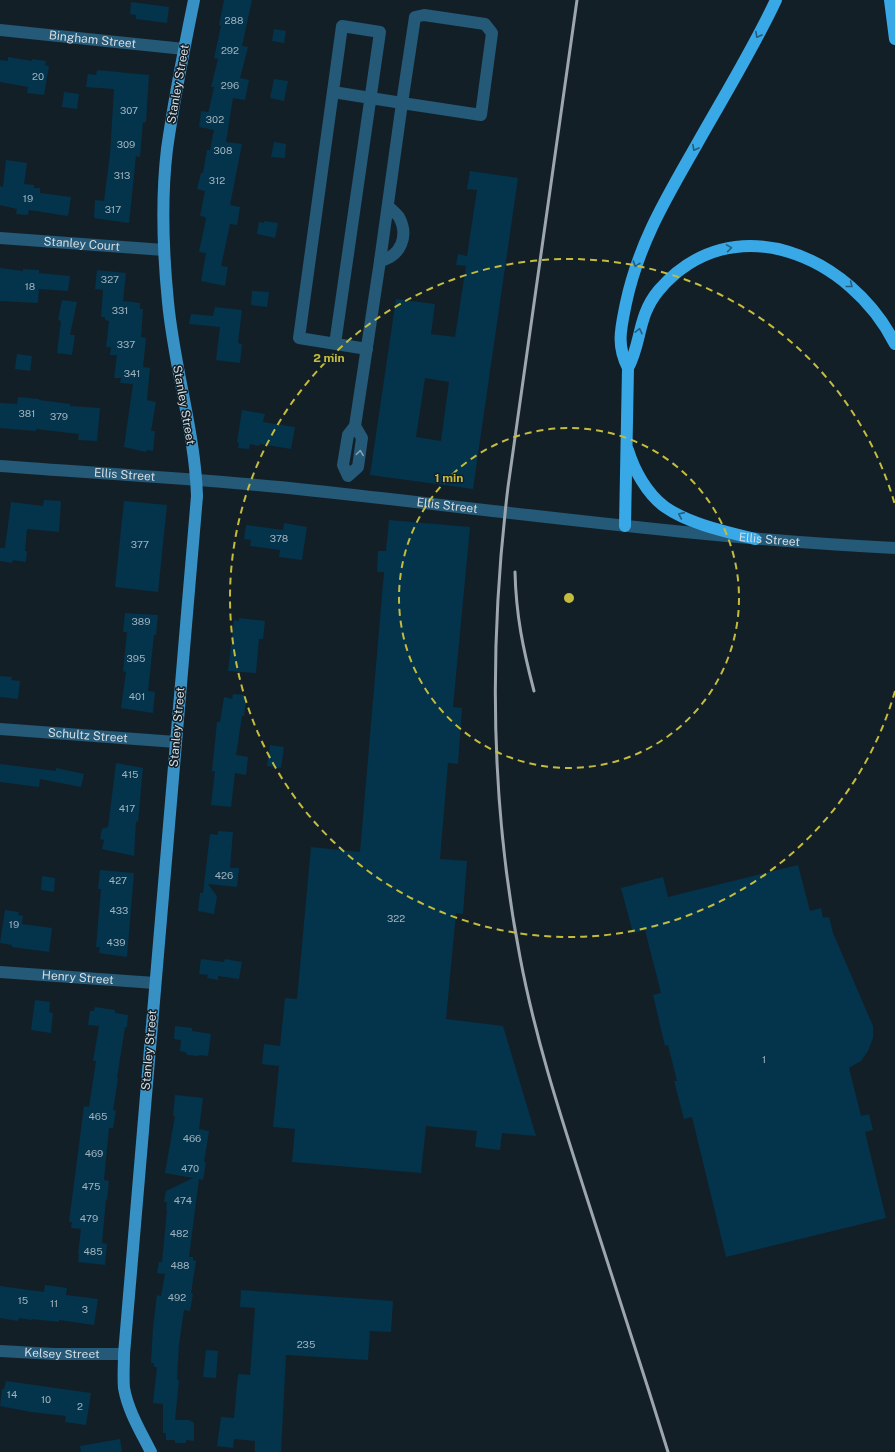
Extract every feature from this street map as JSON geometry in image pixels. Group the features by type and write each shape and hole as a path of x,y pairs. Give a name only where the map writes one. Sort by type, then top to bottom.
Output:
{"highway":[{"path":"628,368 621,352 621,334 630,286 643,245 661,209 776,0"},
{"path":"890,0 895,39"},
{"path":"625,526 628,368 635,348 642,318 649,304 676,273 698,258 717,250 734,247 758,246 784,251 806,259 833,273 854,289 873,308 895,344"},
{"path":"626,443 630,457 641,479 655,498 665,506 677,514 755,539"}],"main road":[{"name":"Stanley Street","path":"151,1452 131,1412 126,1398 124,1354 196,522 197,480 170,324 164,250 164,196 167,150 194,0"}],"street":[{"path":"333,92 402,103 481,115 492,33 485,24 424,15 415,17 402,103 380,261 355,426 348,435 343,465 348,476 346,495"},
{"path":"335,344 380,32 342,26 299,338 335,344 367,349"},
{"name":"Bingham Street","path":"0,30 184,49"},
{"path":"380,261 388,259 398,251 403,238 401,223 398,216 388,206"},
{"name":"Stanley Court","path":"0,238 164,250"},
{"name":"Ellis Street","path":"0,466 279,487 530,516 755,539 895,548"},
{"name":"Schultz Street","path":"0,729 176,742"},
{"name":"Henry Street","path":"0,972 155,984"},
{"name":"Kelsey Street","path":"0,1351 54,1354 124,1354"}],"building":[{"path":"224,0 252,0 242,46 248,47 240,78 249,80 245,100 233,98 226,142 242,144 230,205 240,207 237,225 230,224 221,266 228,267 225,286 201,281 206,253 199,252 206,219 205,217 200,216 205,191 197,189 201,173 203,173 207,150 210,150 214,130 199,127 201,111 208,112 214,87 211,87 218,59 214,58 221,26 219,25"},
{"path":"131,2 169,7 167,23 136,19 136,15 130,14"},
{"path":"274,29 286,31 284,43 272,41"},
{"path":"8,57 32,61 32,59 46,61 45,65 49,66 44,95 27,93 28,87 0,82 0,60 8,61"},
{"path":"97,70 149,75 146,122 143,122 140,157 136,156 129,223 94,218 95,200 104,201 110,154 114,89 86,87 88,74 96,75"},
{"path":"274,79 288,81 284,101 270,98"},
{"path":"64,92 79,94 77,109 62,107"},
{"path":"274,142 286,144 285,158 271,157"},
{"path":"6,160 27,163 24,184 34,185 34,188 40,188 40,193 71,197 68,216 29,210 28,215 16,214 17,209 0,205 0,186 3,187"},
{"path":"470,171 518,178 473,489 370,475 396,299 435,304 431,334 455,337 466,266 456,265 458,254 467,256 477,190 467,189","holes":["425,378 449,382 441,441 416,437"]},
{"path":"264,221 278,223 275,238 257,234 259,222 264,223"},
{"path":"0,268 23,271 23,269 39,270 39,273 70,276 68,291 39,289 38,303 0,301"},
{"path":"97,270 126,273 123,301 140,303 140,309 143,309 141,337 146,338 143,367 150,368 147,400 156,402 151,431 155,431 153,451 147,450 146,452 124,447 133,384 120,383 121,378 114,378 117,355 110,355 111,347 106,347 109,321 105,320 105,317 101,317 103,290 95,289"},
{"path":"252,291 269,292 267,307 251,305"},
{"path":"62,300 77,302 70,335 75,335 72,355 57,353 61,321 58,320"},
{"path":"215,307 242,310 238,343 242,344 240,363 216,360 220,327 189,324 191,314 213,316"},
{"path":"17,354 32,356 30,371 15,369"},
{"path":"18,397 70,404 70,406 100,408 97,441 78,440 79,434 36,429 36,431 0,428 0,403 17,404"},
{"path":"242,410 265,414 263,422 295,427 291,449 260,444 259,446 250,444 249,449 238,448 239,443 237,442"},
{"path":"44,500 61,501 59,532 27,529 25,551 27,551 26,562 13,560 12,563 0,561 0,548 5,548 11,502 43,506"},
{"path":"124,501 167,505 158,592 115,587"},
{"path":"389,520 470,527 453,707 462,708 458,764 448,763 440,859 467,861 463,914 456,913 446,1019 503,1026 536,1136 502,1133 500,1150 475,1147 477,1131 426,1126 421,1173 292,1162 295,1129 273,1127 279,1066 262,1064 264,1044 280,1046 285,998 297,999 311,847 360,852 384,572 377,572 378,551 386,551"},
{"path":"284,523 307,527 302,560 279,557 280,550 250,546 251,540 244,539 246,525 283,530"},
{"path":"125,613 158,615 156,635 154,635 148,691 155,692 153,713 121,708 126,672 123,671 127,632 123,632"},
{"path":"239,618 265,621 263,639 259,639 256,673 228,671 234,620 239,621"},
{"path":"0,676 12,677 11,680 20,681 18,699 0,697"},
{"path":"233,694 245,695 244,700 246,701 244,716 242,716 236,755 248,757 246,775 235,773 231,807 211,805 215,771 212,771 217,722 220,722 224,697 232,699"},
{"path":"270,745 284,747 281,768 267,766"},
{"path":"116,763 143,768 138,822 136,821 134,856 102,849 104,840 100,839 102,829 108,827"},
{"path":"0,764 56,771 56,768 84,774 81,787 40,779 39,787 0,782"},
{"path":"218,831 233,832 230,868 239,868 237,887 208,884 217,896 214,914 198,911 200,893 203,893 210,834 218,835"},
{"path":"798,865 810,911 821,908 823,918 829,917 833,933 873,1026 873,1038 868,1051 861,1061 849,1068 861,1116 869,1114 873,1130 865,1132 886,1218 726,1257 692,1117 684,1119 674,1081 677,1081 668,1045 665,1046 653,995 661,993 645,930 633,933 621,888 663,877 668,897"},
{"path":"100,870 134,873 127,957 99,953 100,947 96,947 101,889 98,889"},
{"path":"42,876 55,878 54,892 41,890"},
{"path":"5,910 19,912 18,915 23,916 22,924 52,928 49,952 12,947 12,945 0,943"},
{"path":"201,959 224,962 225,959 242,962 239,979 218,976 218,980 207,978 208,975 199,974"},
{"path":"35,1000 50,1002 49,1012 53,1013 51,1033 31,1030"},
{"path":"95,1007 115,1010 115,1013 128,1015 113,1110 116,1111 113,1128 109,1128 104,1180 109,1181 102,1243 107,1244 105,1265 78,1262 81,1229 71,1228 72,1222 69,1222 84,1106 89,1107 96,1061 93,1061 99,1026 88,1025 90,1011 94,1011"},
{"path":"175,1026 192,1028 192,1031 211,1034 208,1056 187,1055 187,1053 180,1051 181,1040 174,1039"},
{"path":"175,1095 203,1098 199,1129 209,1131 203,1180 199,1179 189,1257 193,1257 193,1260 196,1261 191,1293 193,1294 190,1311 184,1310 179,1344 177,1380 179,1380 175,1420 189,1420 194,1423 194,1441 186,1440 186,1443 175,1443 175,1440 166,1440 166,1433 163,1433 163,1404 153,1403 157,1367 154,1367 154,1363 151,1363 157,1295 161,1296 165,1274 157,1273 159,1262 162,1262 167,1210 167,1202 164,1202 166,1191 193,1178 165,1173 175,1116 173,1116"},
{"path":"45,1285 67,1288 66,1295 98,1299 94,1325 59,1320 59,1322 19,1318 18,1321 0,1318 0,1286 44,1292"},
{"path":"241,1290 393,1301 391,1332 370,1331 368,1360 286,1355 281,1452 255,1452 255,1441 234,1439 233,1448 217,1446 221,1417 234,1418 238,1374 250,1375 255,1308 240,1307"},
{"path":"206,1350 218,1351 216,1378 203,1377"},
{"path":"6,1381 91,1393 86,1425 65,1422 66,1416 31,1412 0,1406 2,1389 4,1389"},
{"path":"120,1439 122,1452 81,1452 80,1446"}],"railway":[{"path":"577,0 508,487 502,546 496,664 498,782 510,899 520,957 533,1016 566,1134 668,1452"},
{"path":"515,572 521,632 534,691"}]}
